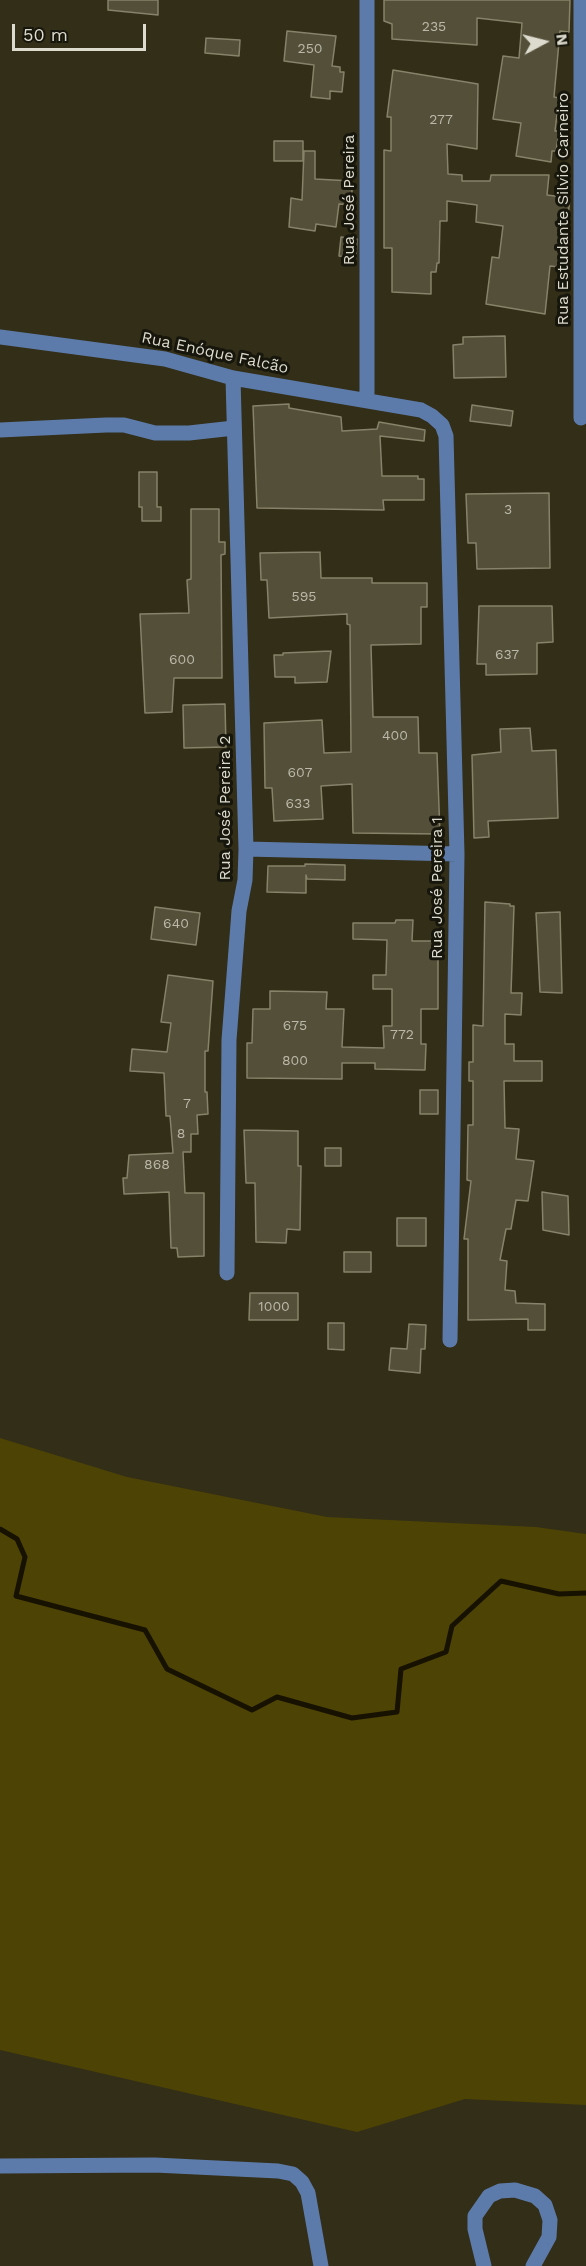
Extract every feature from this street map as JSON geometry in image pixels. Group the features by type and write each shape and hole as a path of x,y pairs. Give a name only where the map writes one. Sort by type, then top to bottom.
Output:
{"street":[{"name":"Rua José Pereira","path":"367,0 367,400"},
{"name":"Rua Estudante Silvio Carneiro","path":"580,0 581,417"},
{"name":"Rua Enóque Falcão","path":"0,337 165,359 233,378 421,410 442,425 446,436"},
{"name":"Rua José Pereira 2","path":"227,1273 229,1040 246,849 233,378"},
{"path":"0,430 124,425 155,433 178,433 234,428"},
{"name":"Rua José Pereira 1","path":"446,436 457,854 450,1340"},
{"path":"246,849 457,854"},
{"path":"0,2166 155,2165 278,2170 292,2174 302,2182 308,2193 321,2266"},
{"path":"484,2266 475,2229 475,2216 489,2196 500,2191 515,2190 535,2196 545,2205 550,2220 549,2238 533,2266"}],"shaded area":[{"path":"0,1438 127,1477 327,1517 536,1527 586,1534 586,2105 465,2099 357,2132 0,2050"}],"building":[{"path":"108,0 158,0 158,15 108,10"},
{"path":"384,0 570,0 569,32 560,31 554,97 559,98 555,131 559,131 556,151 552,151 551,162 516,156 521,123 493,119 503,56 519,58 522,23 477,18 477,45 392,39 392,24 384,21"},
{"path":"287,31 336,36 332,66 340,67 340,72 344,72 342,92 330,91 330,99 311,97 314,65 284,61"},
{"path":"206,38 240,40 239,56 205,53"},
{"path":"393,70 478,84 477,149 447,144 448,174 462,175 462,181 490,181 491,175 549,175 547,195 570,198 568,216 565,216 559,267 550,266 545,314 486,304 492,257 499,258 503,226 476,222 477,205 447,201 447,221 440,221 439,263 437,263 436,272 431,272 431,294 392,292 392,248 384,248 384,150 391,151 391,117 387,117"},
{"path":"274,141 303,141 303,161 274,161"},
{"path":"304,151 315,151 315,179 352,181 352,205 339,204 336,227 316,224 315,231 289,227 291,198 302,200"},
{"path":"341,237 357,239 356,258 339,256"},
{"path":"505,336 506,377 454,378 453,345 463,344 463,337"},
{"path":"289,404 289,408 341,417 342,431 377,429 379,422 425,430 424,441 380,436 382,476 418,476 418,479 424,479 424,500 383,500 384,510 257,508 253,406"},
{"path":"472,405 513,411 511,426 470,421"},
{"path":"139,472 157,472 157,507 161,507 161,521 142,521 142,507 139,507"},
{"path":"549,493 550,568 477,569 476,543 468,543 466,494"},
{"path":"191,509 219,509 219,542 225,542 225,554 221,555 222,678 174,678 172,712 145,713 140,614 189,613 187,580 191,579"},
{"path":"320,552 321,578 372,578 372,583 427,583 427,607 421,607 421,644 371,645 373,717 418,717 419,753 437,753 440,834 353,833 352,784 321,786 323,819 274,821 272,788 265,788 264,723 322,720 324,753 351,752 350,625 347,624 347,614 269,618 267,580 261,580 260,553"},
{"path":"479,606 552,606 553,642 537,643 537,674 486,675 486,664 477,664"},
{"path":"331,651 327,682 295,683 295,677 275,677 274,655"},
{"path":"225,704 226,747 184,748 183,705"},
{"path":"530,728 532,751 556,750 558,818 488,821 489,837 474,838 472,755 501,752 500,729"},
{"path":"305,864 345,865 345,880 307,879 306,875 306,893 267,892 268,866 305,866"},
{"path":"485,902 514,906 511,993 522,993 521,1015 505,1014 505,1044 514,1044 514,1061 542,1061 542,1081 504,1081 505,1128 519,1129 516,1159 534,1161 528,1201 516,1200 511,1229 506,1229 500,1260 507,1261 505,1290 515,1291 516,1303 545,1304 545,1330 528,1330 528,1319 468,1320 468,1239 464,1239 471,1181 467,1180 468,1125 473,1125 473,1081 469,1081 469,1062 473,1062 473,1025 483,1026"},
{"path":"155,907 200,913 196,945 151,939"},
{"path":"560,912 562,993 540,992 536,913"},
{"path":"396,920 413,920 412,941 438,941 438,1009 421,1009 421,1044 426,1044 425,1070 375,1069 375,1063 342,1063 342,1079 247,1078 247,1043 252,1043 253,1009 270,1009 270,991 327,992 326,1009 344,1009 342,1047 384,1048 383,1026 392,1026 392,989 373,989 373,975 386,975 387,940 353,939 353,923 395,923"},
{"path":"168,975 213,981 208,1051 205,1051 205,1092 207,1092 208,1114 197,1115 198,1134 191,1134 191,1152 183,1152 185,1193 204,1193 204,1256 178,1257 177,1248 171,1248 169,1192 124,1194 123,1178 127,1178 129,1155 173,1153 170,1116 166,1116 164,1073 130,1071 132,1049 167,1052 171,1023 161,1022"},
{"path":"420,1090 438,1090 438,1114 420,1114"},
{"path":"244,1130 298,1131 298,1166 301,1166 300,1230 287,1229 286,1243 256,1242 255,1183 246,1183"},
{"path":"325,1148 341,1148 341,1166 325,1166"},
{"path":"542,1192 568,1196 569,1235 543,1230"},
{"path":"397,1218 426,1218 426,1246 397,1246"},
{"path":"344,1252 371,1252 371,1272 344,1272"},
{"path":"250,1293 298,1293 298,1320 249,1320"},
{"path":"328,1323 344,1323 344,1350 328,1349"},
{"path":"409,1324 426,1325 425,1349 421,1349 420,1373 389,1370 391,1348 407,1349"}],"waterway":[{"path":"0,1529 17,1539 25,1557 16,1596 145,1630 167,1669 252,1710 277,1697 352,1718 397,1712 401,1669 446,1652 452,1626 501,1581 559,1594 586,1593"}]}
